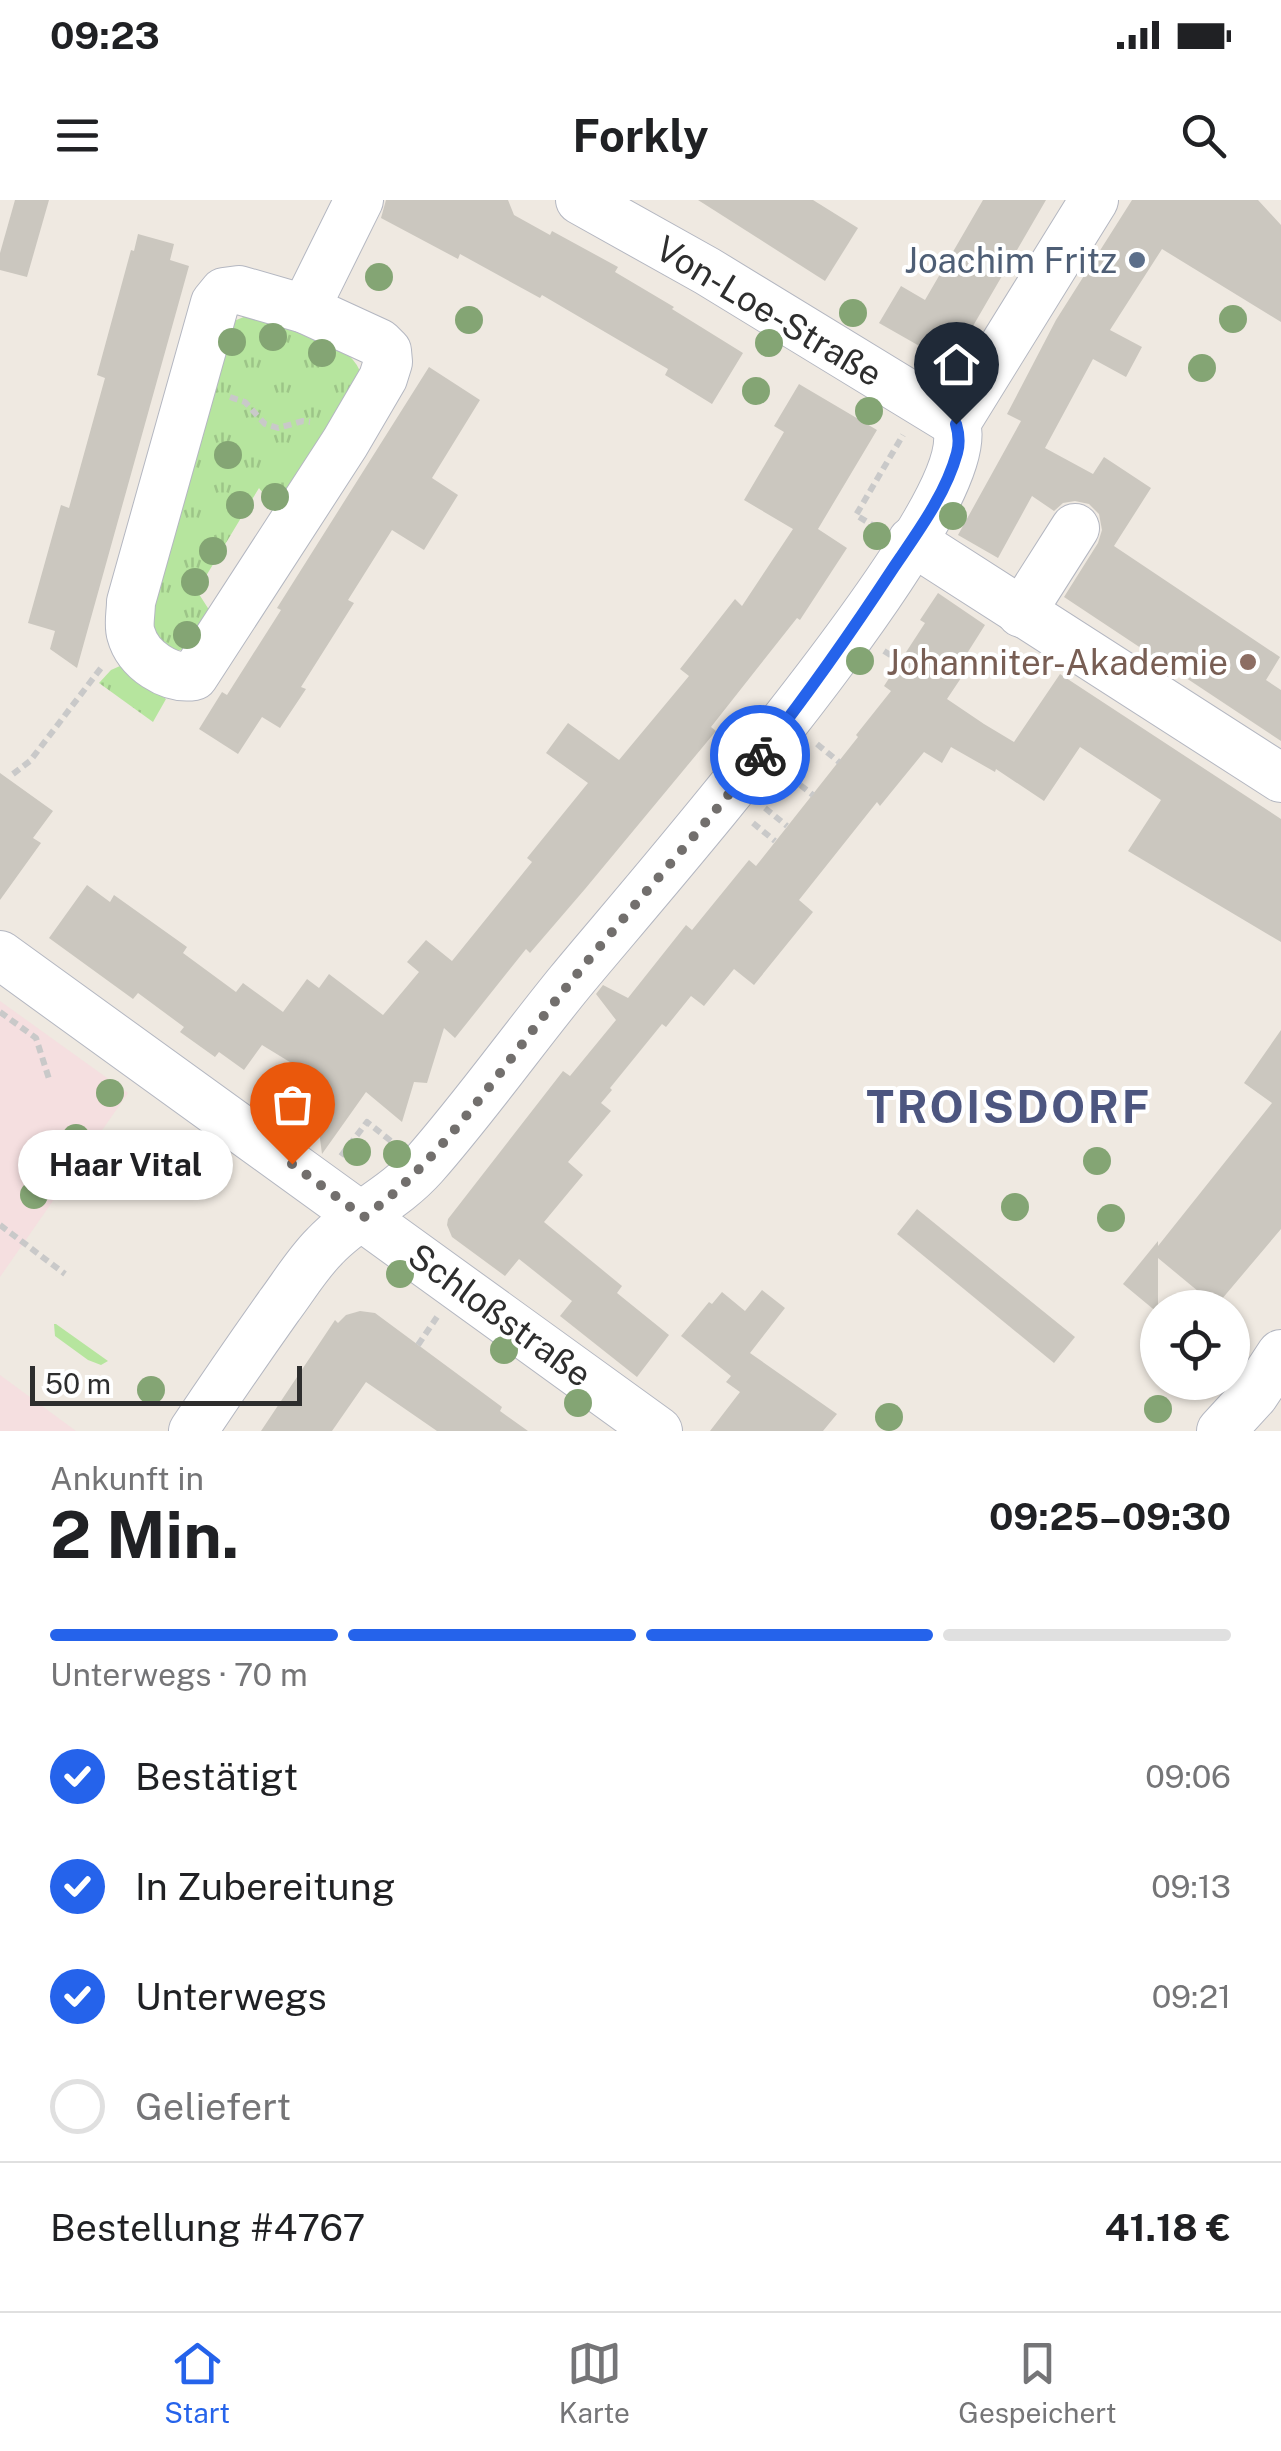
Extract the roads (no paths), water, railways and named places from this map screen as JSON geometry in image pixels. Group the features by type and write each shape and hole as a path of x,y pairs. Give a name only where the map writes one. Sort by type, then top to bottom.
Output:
{"street":[{"path":"306,309 358,200"},
{"name":"Von-Loe-Straße","path":"580,200 707,271 956,424"},
{"path":"193,1431 307,1267 343,1229 393,1196 423,1166 572,980 740,782 840,649 912,541 947,480 960,436 956,424 1094,200"},
{"path":"239,290 306,309 379,343 387,351 383,378 194,676 173,676 153,664 134,642 130,632 131,602 215,303 224,292 239,290"},
{"path":"1021,613 1076,528"},
{"path":"912,541 1263,768"},
{"name":"Schloßstraße","path":"0,955 658,1431"},
{"path":"1221,1431 1254,1394 1281,1354"}],"place":[{"name":"Joachim Fritz","path":"1137,260"},
{"name":"Johanniter-Akademie","path":"1248,662"},
{"name":"Haar Vital","path":"292,1164"}],"district":[{"name":"TROISDORF","path":"1009,1106"}]}
